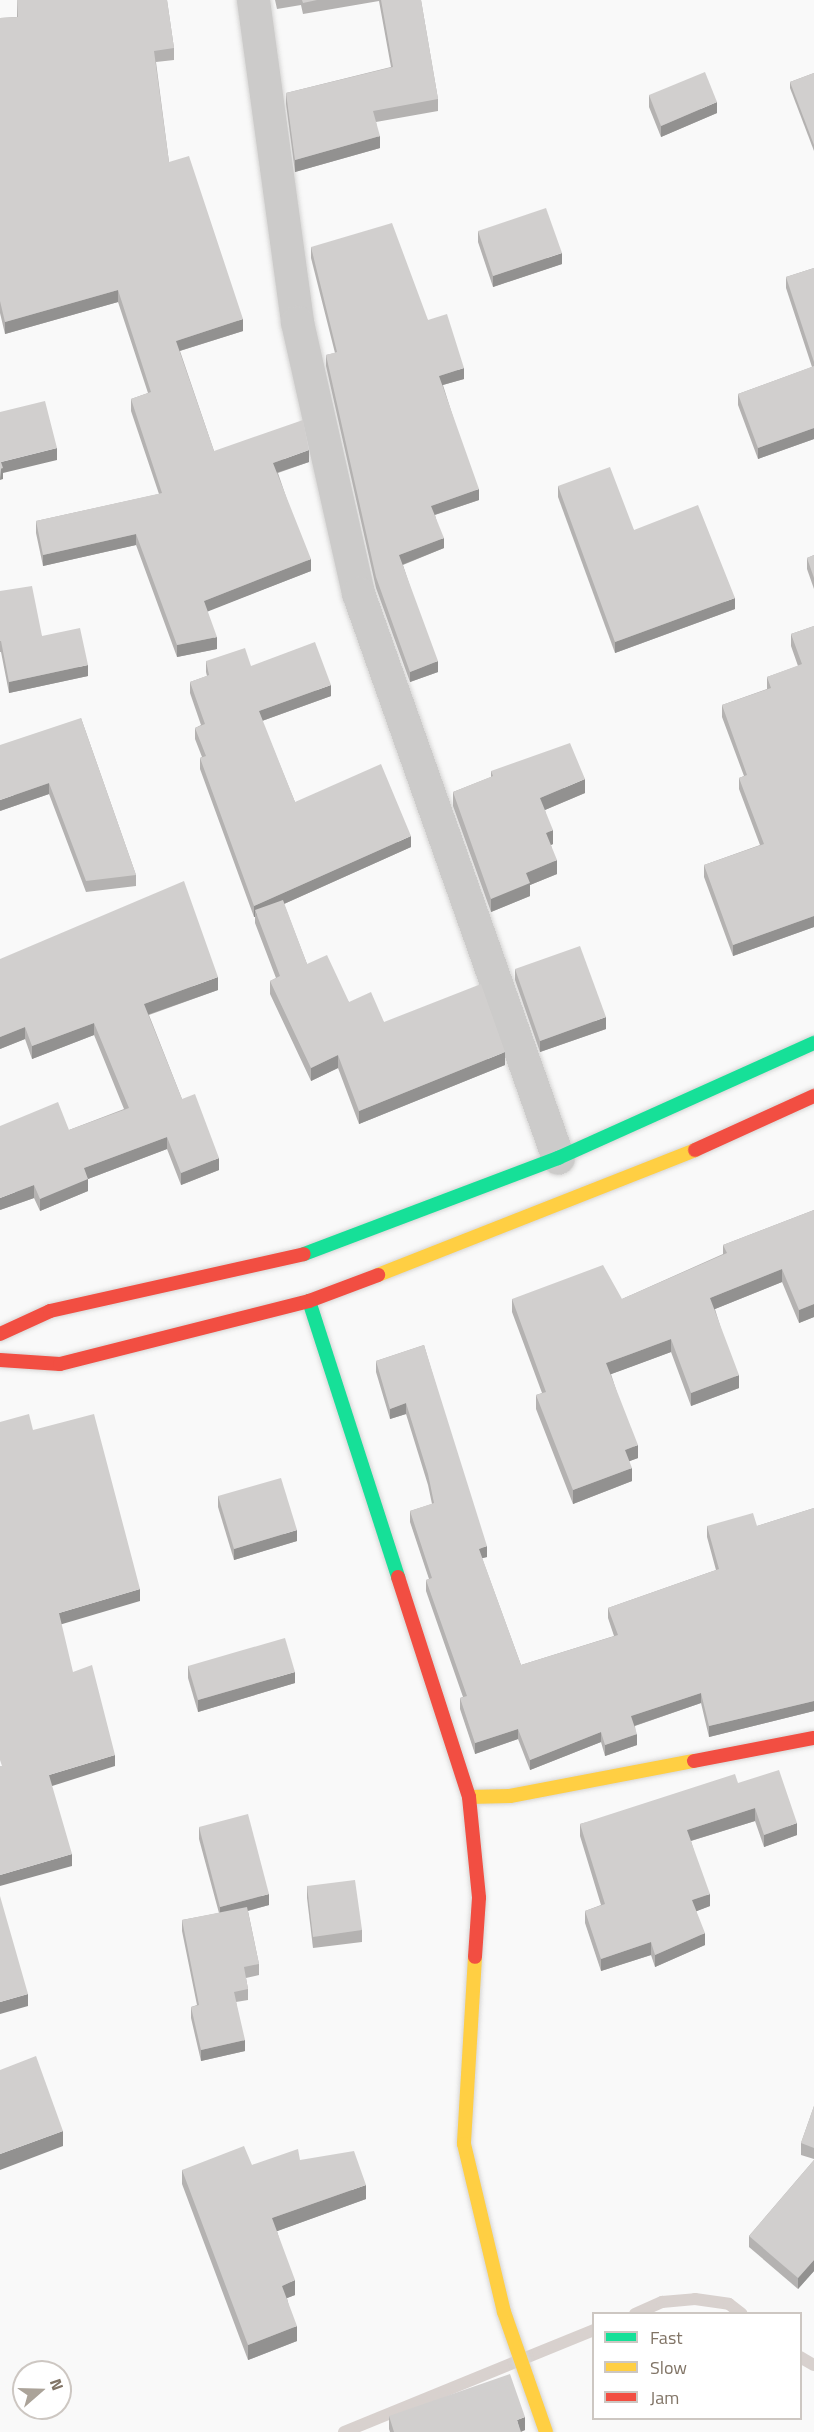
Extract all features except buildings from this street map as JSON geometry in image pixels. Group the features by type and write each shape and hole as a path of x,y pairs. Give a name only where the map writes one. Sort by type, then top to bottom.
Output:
{"main road":[{"path":"0,1334 50,1311 297,1257 558,1158 814,1043"},
{"path":"0,1360 60,1364 309,1301 668,1163 814,1096"},
{"path":"309,1301 469,1797 479,1898 464,2144 512,2336 546,2432"},
{"path":"469,1797 510,1796 814,1738"}],"street":[{"path":"253,0 297,322 358,593 558,1158"}],"waterway":[{"path":"640,2312 662,2302 695,2299 729,2304 739,2312"},
{"path":"344,2432 592,2331"},
{"path":"802,2358 814,2365"}],"traffic: fast":[{"path":"304,1254 558,1158 814,1043"},
{"path":"309,1301 398,1577"}],"traffic: slow":[{"path":"378,1275 695,1150"},
{"path":"469,1797 510,1796 694,1761"},
{"path":"475,1957 464,2144 504,2312 546,2432"}],"traffic: jam":[{"path":"695,1150 814,1096"},
{"path":"0,1334 50,1311 304,1254"},
{"path":"0,1360 60,1364 309,1301 378,1275"},
{"path":"398,1577 469,1797 479,1898 475,1957"},
{"path":"694,1761 814,1738"}]}
